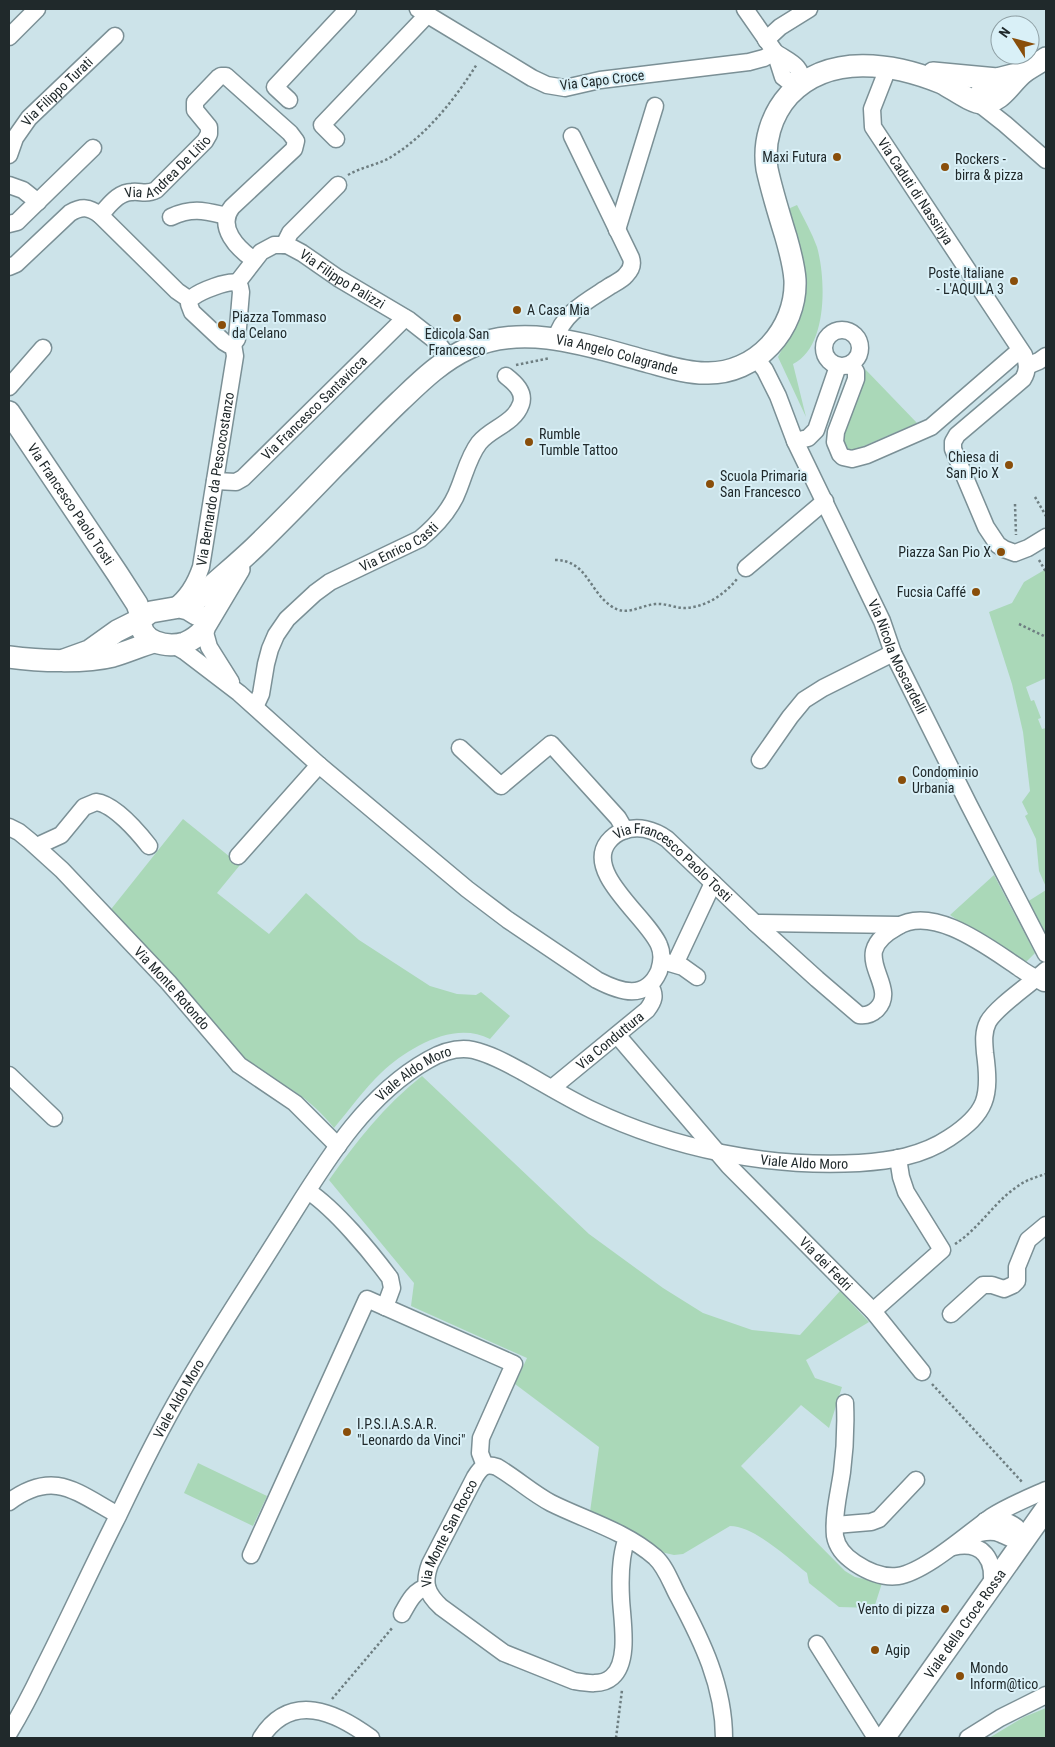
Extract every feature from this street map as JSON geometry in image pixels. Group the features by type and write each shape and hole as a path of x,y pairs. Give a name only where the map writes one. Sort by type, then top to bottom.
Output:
{"main road":[{"path":"896,69 943,84 977,102 987,103 1004,94 1024,72 1046,58"},
{"name":"Via Angelo Colagrande","path":"64,660 89,651 123,628 161,612 195,601 253,549 426,376 449,358 469,348 497,339 522,336 557,348 592,346 696,373 726,372 756,358 770,346 782,330 791,309 795,290 793,262 765,160 766,143 774,119 786,99 801,84 824,72 846,66 896,69"},
{"path":"896,69 986,78 1002,78 1024,72"},
{"name":"Via Francesco Paolo Tosti","path":"9,412 141,610 161,612"},
{"name":"Via Angelo Colagrande","path":"204,628 236,573 253,549"},
{"path":"9,658 64,660 112,656 163,643 186,642 195,638 204,628 197,615 161,612"},
{"name":"Via Francesco Paolo Tosti","path":"161,612 142,631 148,639 163,643"},
{"name":"Viale della Croce Rossa","path":"884,1738 1024,1541 1042,1498"}],"street":[{"path":"9,37 37,9"},
{"path":"289,100 275,87 348,9"},
{"path":"745,9 784,65 774,119"},
{"name":"Via Capo Croce","path":"423,11 540,82 565,88 600,80 749,62 764,58 780,28 809,9"},
{"path":"336,139 322,125 423,11"},
{"name":"Via Filippo Turati","path":"9,155 15,138 29,118 115,36"},
{"path":"784,65 846,66"},
{"path":"784,65 782,76 792,84 801,84"},
{"name":"Via Caduti di Nassiriya","path":"896,69 872,109 871,120 873,127 1020,350 1027,366"},
{"name":"Via Andrea De Litio","path":"100,215 116,198 124,194 133,192 147,193 156,190 206,138 209,134 209,125 195,110 194,103 223,75 232,79 290,133 296,143 292,150 232,207 227,216"},
{"path":"1002,78 982,88 978,92 977,102 1046,160"},
{"path":"617,230 655,106"},
{"path":"557,348 559,328 572,313 625,277 630,271 632,261 572,136"},
{"path":"9,224 17,222 93,148"},
{"path":"9,185 23,190 38,202"},
{"path":"284,245 290,233 338,185"},
{"path":"9,267 16,264 74,211 87,208 100,215 178,292 190,300"},
{"path":"171,217 186,211 198,210 227,216 226,224 229,233 238,247 254,260"},
{"name":"Via Filippo Palizzi","path":"237,283 254,260 269,247 284,245 297,250 338,278 405,318 438,342 449,358"},
{"path":"232,281 237,283 241,292 237,339 233,344 229,345 224,342 192,312 190,300 194,296 226,282 232,281"},
{"name":"Via Francesco Santavicca","path":"215,481 236,482 243,478 405,318"},
{"name":"Via Bernardo da Pescocostanzo","path":"161,612 189,592 200,572 235,356 233,344"},
{"path":"9,387 43,348"},
{"path":"795,441 808,438 816,430 844,365 856,372 856,379 834,442 840,454 848,459 852,459 867,455 931,427 1020,350"},
{"path":"1046,356 1036,363 1027,366 1025,377 1018,384 960,432 953,442 952,449 986,527 998,545 1010,552 1021,552 1046,537"},
{"name":"Via Nicola Moscardelli","path":"756,358 765,370 778,396 795,441 882,621 893,653 969,806 1046,954"},
{"name":"Via Enrico Casti","path":"255,707 261,694 266,664 273,642 291,616 321,588 338,577 420,539 446,512 454,499 478,444 490,432 512,419 520,405 522,398 520,390 506,376"},
{"path":"746,568 825,500"},
{"path":"204,628 214,657 236,691"},
{"path":"163,643 184,651 236,691 320,765 486,904 573,964 598,980 620,990 633,992 650,986 669,963 713,883"},
{"path":"760,760 804,700 822,688 893,653"},
{"path":"460,748 501,786 551,744 618,818 625,830"},
{"path":"238,856 320,765"},
{"path":"37,846 61,835 84,807 96,802 105,805 117,814 149,846"},
{"name":"Via Monte Rotondo","path":"9,827 37,846 168,982 239,1065 290,1099 338,1146"},
{"name":"Via Francesco Paolo Tosti","path":"669,963 653,933 621,896 606,873 603,861 604,848 610,840 625,830 648,830 662,836 755,923 857,1014 862,1015 876,1010 883,997 883,989 874,958 876,947 887,933 900,925"},
{"path":"755,923 900,925 912,922 930,922 955,928 1043,978"},
{"path":"669,963 688,969 696,976"},
{"name":"Viale Aldo Moro","path":"9,1733 56,1645 118,1515 181,1393 211,1343 338,1146 373,1103 394,1084 430,1059 453,1050 470,1049 490,1056 615,1121 670,1140 758,1159 800,1163 843,1164 898,1158 943,1142 964,1127 978,1113 985,1101 988,1085 984,1039 988,1021 995,1011 1043,978"},
{"name":"Via Conduttura","path":"552,1088 650,1006 654,994 650,986"},
{"name":"Via dei Fedri","path":"617,1035 716,1151 873,1312 922,1372"},
{"path":"9,1075 54,1118"},
{"path":"873,1312 942,1250 906,1192 898,1158"},
{"path":"308,1191 347,1227 390,1278 392,1288 385,1307"},
{"path":"951,1314 983,1285 1004,1288 1013,1285 1017,1280 1017,1270 1026,1243 1046,1225"},
{"path":"251,1555 367,1299 514,1364 480,1438 482,1468"},
{"path":"845,1403 844,1454 836,1505 835,1525 837,1543 844,1554 858,1565 885,1576 908,1574 951,1547 998,1513 1042,1498"},
{"name":"Via Monte San Rocco","path":"614,1675 607,1680 584,1683 504,1654 441,1607 432,1598 426,1587 427,1571 482,1468 490,1465 497,1467 544,1499 627,1538 660,1562 707,1655 716,1680 724,1738"},
{"path":"835,1525 871,1522 879,1518 916,1480"},
{"path":"9,1502 27,1490 44,1485 61,1486 82,1495 118,1515"},
{"path":"966,1536 996,1532 1013,1540 1024,1541 1020,1530 1010,1523 999,1520 985,1521"},
{"path":"614,1675 621,1661 623,1646 621,1586 624,1549 627,1538"},
{"path":"951,1547 972,1546 986,1555 992,1570 991,1588"},
{"path":"402,1614 420,1588 426,1587"},
{"path":"817,1644 876,1738"},
{"path":"968,1738 1000,1718 1046,1695"},
{"path":"261,1738 269,1728 289,1712 302,1709 321,1712 348,1722 371,1738"}],"path":[{"path":"338,185 352,174 393,156 416,137 452,101 486,50"},
{"path":"506,376 508,368 557,348"},
{"path":"1035,497 1046,516"},
{"path":"1015,504 1016,522"},
{"path":"555,560 566,560 583,572 602,598 611,606 621,611 630,611 654,604 684,608 701,604 715,599 728,589 746,568"},
{"path":"1019,624 1046,637"},
{"path":"942,1250 964,1239 1016,1187 1027,1180 1046,1174"},
{"path":"922,1372 1042,1498"},
{"path":"321,1712 402,1614"},
{"path":"614,1675 620,1684 622,1694 616,1738"}],"green space":[{"path":"797,205 817,247 823,294 818,328 813,343 804,355 793,364 806,417 778,357 800,319 806,291 806,277 801,250 788,209"},
{"path":"865,369 917,423 850,452 835,439"},
{"path":"1046,569 1046,678 1026,687 1031,701 1034,700 1041,718 1038,719 1042,729 1046,728 1046,887 1039,871 1036,839 1025,816 1028,814 1022,802 1030,791 1023,732 1012,684 989,612 1012,603 1024,582"},
{"path":"183,819 240,865 217,893 269,934 306,893 359,940 430,986 457,994 476,995 481,992 510,1016 490,1039 476,1034 447,1035 432,1039 405,1054 375,1079 334,1128 305,1099 248,1062 108,913"},
{"path":"994,875 1035,953 1023,965 950,915"},
{"path":"1046,890 1046,940 1027,902"},
{"path":"422,1076 589,1234 663,1288 703,1313 752,1330 800,1335 840,1291 869,1322 806,1360 815,1378 842,1387 829,1428 801,1405 741,1466 845,1571 855,1577 882,1583 874,1608 839,1607 809,1583 807,1573 781,1552 760,1537 739,1527 730,1526 683,1554 674,1555 661,1552 590,1512 599,1447 515,1384 527,1358 411,1306 414,1283 329,1180 371,1125"},
{"path":"198,1463 267,1496 253,1526 184,1493"},
{"path":"1046,1708 1046,1738 989,1738 1024,1717"}],"place":[{"name":"Maxi Futura","path":"837,157"},
{"name":"Rockers - birra & pizza","path":"945,167"},
{"name":"Poste Italiane - L'AQUILA 3","path":"1014,281"},
{"name":"A Casa Mia","path":"517,310"},
{"name":"Edicola San Francesco","path":"457,318"},
{"name":"Piazza Tommaso da Celano","path":"222,325"},
{"name":"Rumble Tumble Tattoo","path":"529,442"},
{"name":"Chiesa di San Pio X","path":"1009,465"},
{"name":"Scuola Primaria San Francesco","path":"710,484"},
{"name":"Piazza San Pio X","path":"1001,552"},
{"name":"Fucsia Caffé","path":"976,592"},
{"name":"Condominio Urbania","path":"902,780"},
{"name":"I.P.S.I.A.S.A.R. \"Leonardo da Vinci\"","path":"347,1432"},
{"name":"Vento di pizza","path":"945,1609"},
{"name":"Agip","path":"875,1650"},
{"name":"Mondo Inform@tico","path":"960,1676"}]}
